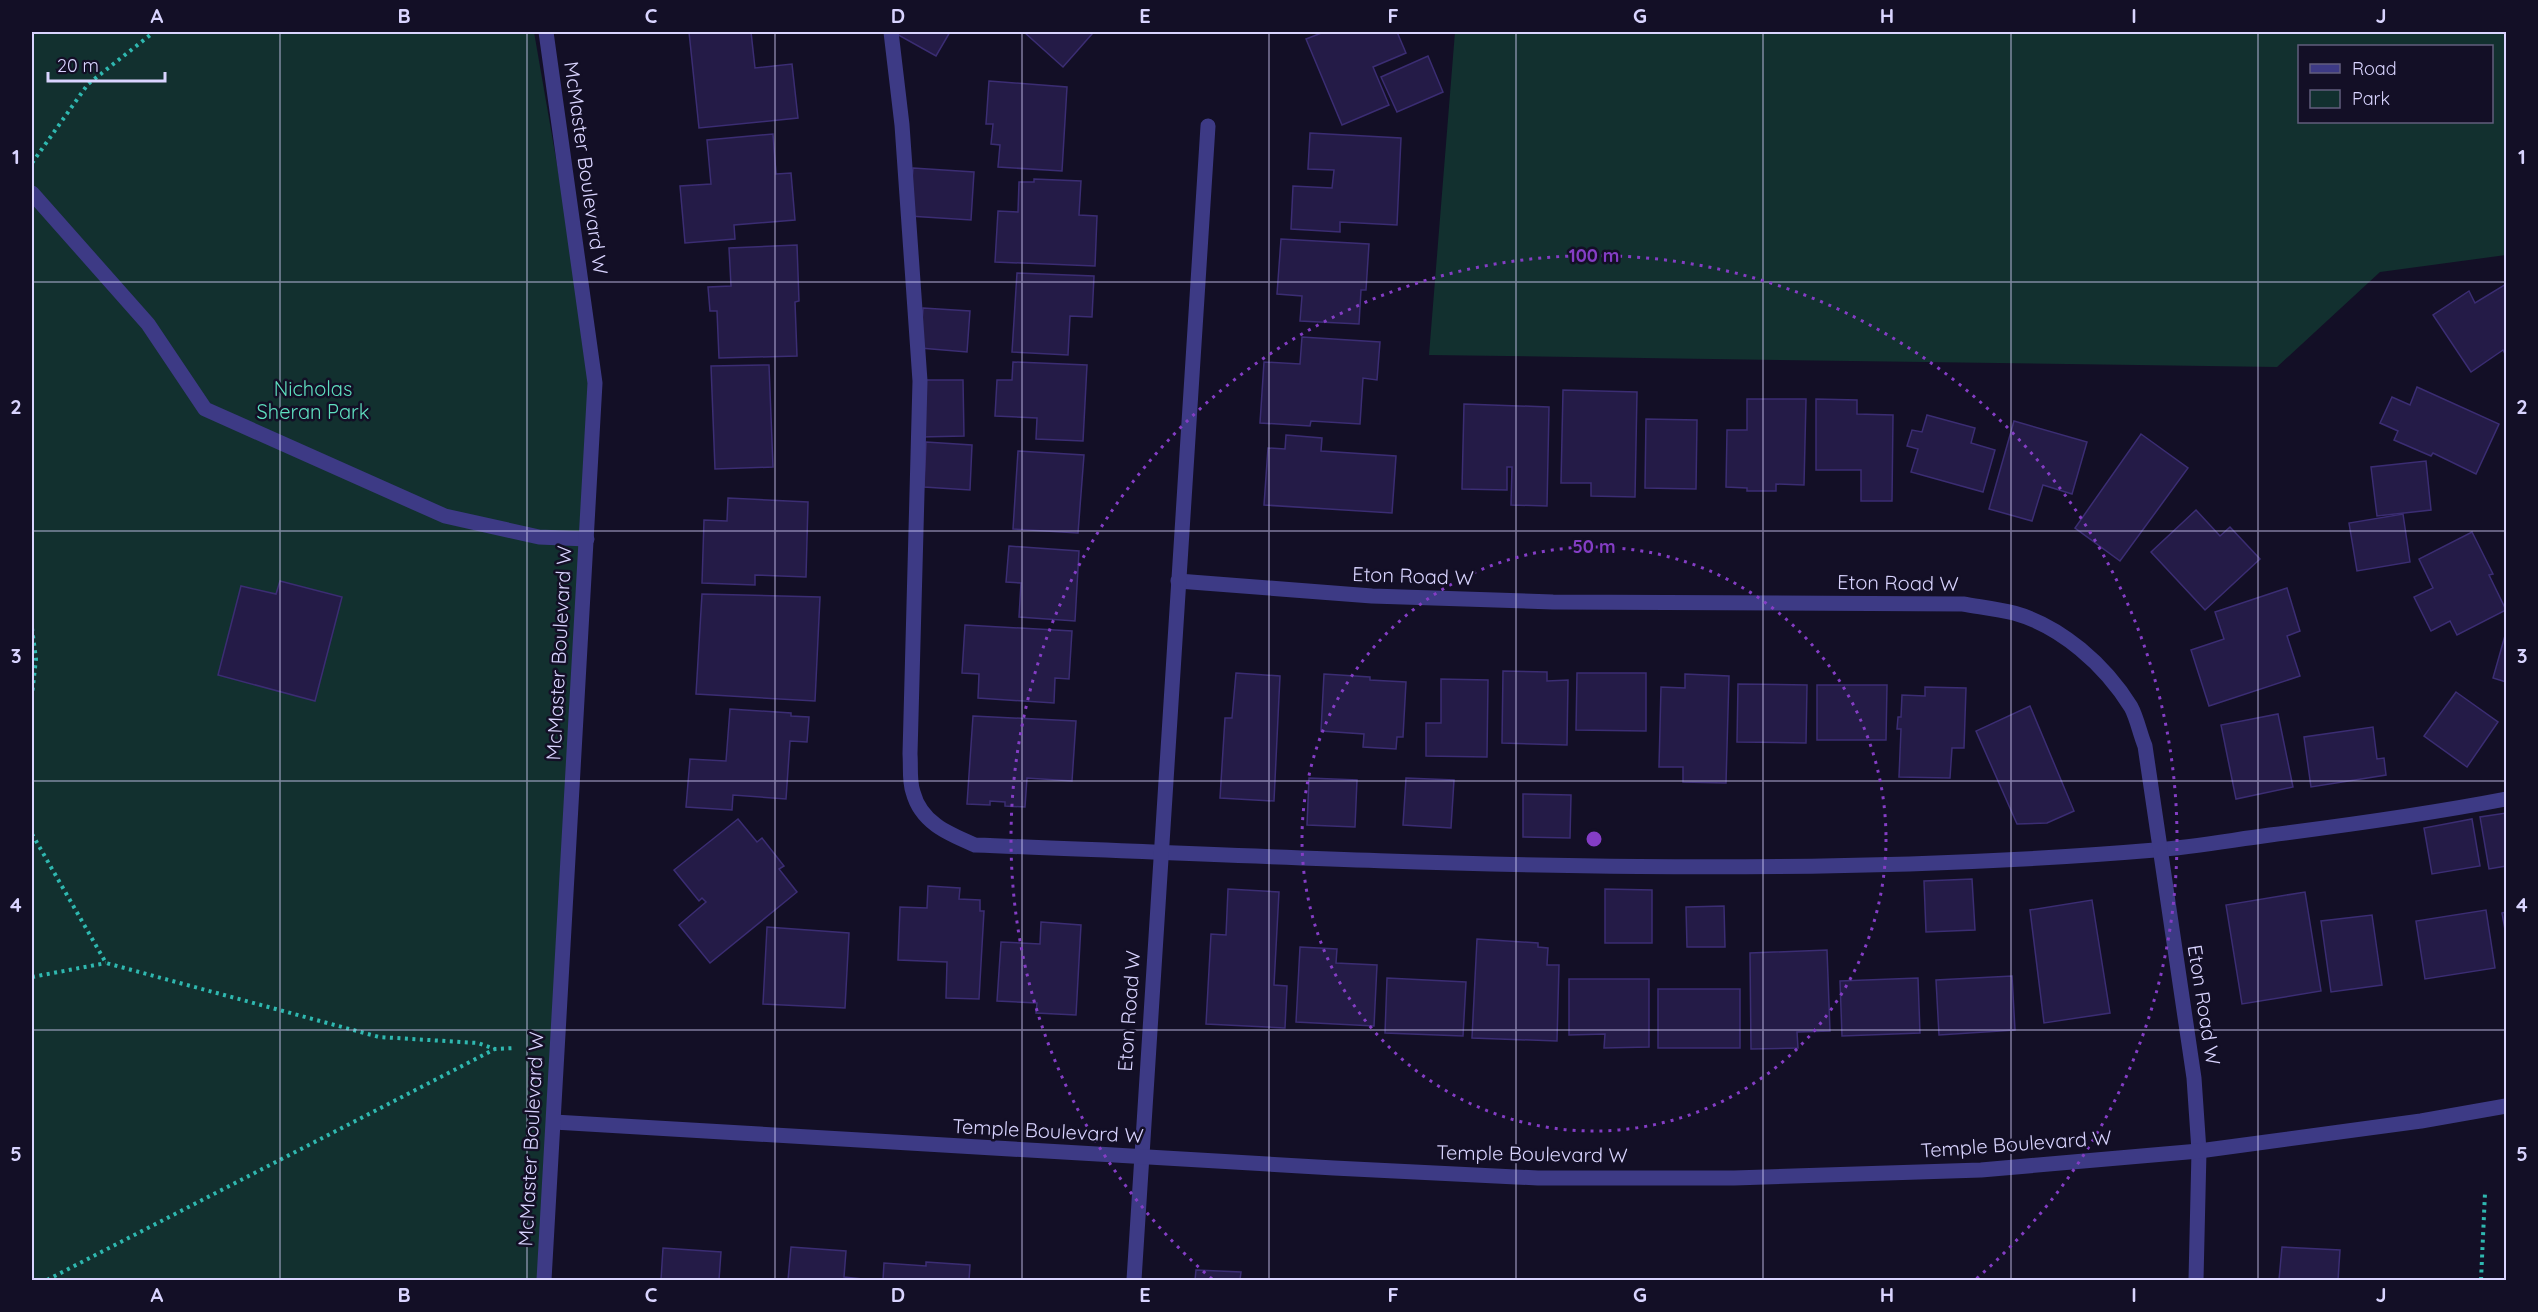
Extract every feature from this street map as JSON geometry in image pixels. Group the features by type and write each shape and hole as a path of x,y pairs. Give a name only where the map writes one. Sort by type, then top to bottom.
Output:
{"street":[{"name":"McMaster Boulevard W","path":"544,1281 595,383 546,32"},
{"path":"891,32 902,125 920,381 910,754 912,792 924,815 943,832 975,845 1486,865 1751,867 1996,861 2159,850 2310,830 2506,799"},
{"name":"Eton Road W","path":"1134,1281 1208,126"},
{"path":"32,193 147,324 205,409 445,516 539,537 587,539"},
{"name":"Eton Road W","path":"1178,581 1372,596 1553,602 1963,604 2015,613 2056,631 2086,654 2110,679 2132,708 2145,746 2194,1078 2199,1152 2196,1281"},
{"name":"Temple Boulevard W","path":"554,1122 1538,1178 1734,1178 1981,1170 2199,1152 2421,1121 2506,1106"}],"path":[{"path":"32,163 88,84 154,32"},
{"path":"32,628 36,659 32,696"},
{"path":"32,834 106,963"},
{"path":"32,977 106,963 380,1037 514,1048"},
{"path":"47,1281 495,1048"},
{"path":"2481,1281 2485,1193"}],"green space":[{"name":"Nicholas Sheran Park","path":"32,32 534,32 595,383 544,1280 32,1280"},
{"path":"1455,32 2506,32 2506,255 2380,272 2277,367 1429,355"}],"building":[{"path":"689,32 751,32 755,68 792,64 798,118 699,128"},
{"path":"893,32 950,32 936,56"},
{"path":"1024,32 1090,32 1092,34 1063,67"},
{"path":"1324,32 1397,32 1406,53 1373,67 1389,105 1342,125 1306,39"},
{"path":"1428,56 1443,92 1397,112 1381,77"},
{"path":"989,81 1067,87 1062,171 998,167 1000,145 991,144 993,124 986,124"},
{"path":"1310,133 1401,138 1397,225 1340,222 1340,232 1291,229 1293,186 1332,188 1334,170 1308,169"},
{"path":"773,134 776,174 791,173 795,220 734,225 735,239 685,243 680,186 711,184 707,140"},
{"path":"913,168 974,172 971,220 909,216"},
{"path":"1034,179 1081,181 1079,215 1097,216 1095,266 995,262 998,211 1018,212 1019,182 1034,182"},
{"path":"1281,239 1369,244 1366,290 1361,290 1359,324 1300,321 1302,296 1277,294"},
{"path":"797,245 799,301 795,302 797,356 719,358 717,311 710,311 708,287 731,286 729,248"},
{"path":"1017,273 1094,276 1092,317 1070,316 1068,355 1012,352"},
{"path":"2506,284 2506,356 2503,350 2471,372 2433,315 2469,291 2475,303"},
{"path":"923,308 970,311 967,352 920,348"},
{"path":"1302,337 1380,342 1377,380 1363,378 1360,424 1311,421 1310,426 1260,423 1264,362 1300,364"},
{"path":"1013,362 1087,365 1083,441 1036,439 1037,418 995,416 997,380 1012,380"},
{"path":"769,365 773,467 715,469 711,366"},
{"path":"920,380 963,380 964,436 920,437"},
{"path":"2417,387 2499,424 2476,474 2433,453 2431,456 2394,440 2398,431 2380,423 2392,397 2410,405"},
{"path":"1563,390 1637,392 1635,497 1591,496 1591,483 1561,483"},
{"path":"1747,399 1806,399 1804,485 1776,484 1776,491 1747,491 1747,488 1726,487 1727,430 1747,430"},
{"path":"1816,399 1857,400 1857,414 1893,415 1892,501 1861,501 1861,470 1816,470"},
{"path":"1464,404 1549,407 1547,506 1511,505 1512,467 1507,467 1507,490 1462,489"},
{"path":"1927,415 1975,428 1971,443 1995,450 1983,492 1911,472 1918,449 1907,446 1912,430 1922,432"},
{"path":"1646,419 1697,420 1696,489 1645,488"},
{"path":"2014,421 2087,442 2072,494 2043,485 2032,521 1989,509"},
{"path":"2141,434 2188,468 2120,561 2075,528"},
{"path":"1286,435 1322,438 1321,451 1396,456 1392,513 1264,505 1268,448 1285,449"},
{"path":"926,442 972,445 970,490 924,487"},
{"path":"1018,451 1084,455 1078,533 1013,529"},
{"path":"2426,461 2431,510 2377,516 2371,467"},
{"path":"728,498 808,502 806,577 755,575 755,585 702,583 704,520 727,521"},
{"path":"2196,510 2220,536 2230,527 2260,559 2205,610 2151,552"},
{"path":"2403,514 2410,562 2357,571 2349,523"},
{"path":"2472,532 2493,574 2489,575 2506,610 2457,635 2450,621 2431,631 2414,597 2433,588 2419,559"},
{"path":"1009,546 1079,551 1075,621 1019,617 1021,583 1006,582"},
{"path":"280,581 342,597 315,701 218,675 241,586 276,594"},
{"path":"2287,588 2300,631 2287,636 2300,676 2209,706 2191,650 2224,639 2215,612"},
{"path":"702,594 820,597 815,701 696,694"},
{"path":"965,625 1072,631 1069,679 1055,678 1054,703 978,698 979,674 962,673"},
{"path":"2506,632 2506,682 2493,678"},
{"path":"1503,671 1547,672 1547,681 1568,680 1567,745 1502,743"},
{"path":"1236,673 1280,676 1274,801 1220,798 1225,718 1232,718"},
{"path":"1577,673 1646,673 1646,731 1576,730"},
{"path":"1324,674 1406,682 1403,737 1397,737 1396,749 1363,747 1364,734 1321,731"},
{"path":"1685,674 1729,676 1726,783 1683,782 1683,767 1659,767 1661,687 1685,688"},
{"path":"1441,679 1488,680 1487,757 1426,756 1426,723 1441,723"},
{"path":"1738,684 1807,685 1806,743 1737,742"},
{"path":"1817,685 1887,685 1886,740 1817,740"},
{"path":"1925,687 1966,688 1964,748 1952,748 1950,778 1899,777 1901,729 1897,729 1898,717 1901,717 1902,695 1925,696"},
{"path":"2456,692 2498,722 2467,767 2424,736"},
{"path":"2030,706 2074,811 2047,823 2017,824 1976,731"},
{"path":"730,709 791,713 791,716 809,717 807,742 790,741 786,799 733,795 732,810 686,807 690,759 726,761"},
{"path":"2278,714 2293,787 2236,799 2221,725"},
{"path":"973,716 1076,721 1072,781 1027,778 1025,807 1005,806 1005,802 990,801 990,805 967,804"},
{"path":"2373,727 2377,759 2384,758 2386,775 2311,787 2304,737"},
{"path":"1309,778 1357,780 1355,827 1307,825"},
{"path":"1406,778 1454,780 1451,828 1403,825"},
{"path":"1523,794 1571,795 1570,838 1523,837"},
{"path":"2506,813 2506,866 2489,869 2480,817"},
{"path":"738,819 757,842 762,838 784,866 779,869 797,892 710,963 679,925 706,902 702,898 699,901 674,870"},
{"path":"2472,819 2480,866 2432,874 2424,828"},
{"path":"1972,879 1975,930 1926,932 1924,881"},
{"path":"928,886 960,888 959,899 980,900 980,911 984,911 979,999 946,998 947,962 898,960 900,907 927,908"},
{"path":"1228,889 1279,892 1274,985 1287,986 1285,1028 1206,1024 1211,934 1226,935"},
{"path":"1605,889 1652,890 1652,943 1605,943"},
{"path":"2305,892 2321,991 2242,1004 2226,905"},
{"path":"2092,900 2110,1013 2044,1023 2030,910"},
{"path":"1724,906 1725,947 1687,947 1686,907"},
{"path":"2486,910 2495,968 2425,979 2416,921"},
{"path":"2506,912 2506,935 2502,913"},
{"path":"2372,915 2382,985 2331,992 2321,921"},
{"path":"1041,922 1081,925 1076,1015 1036,1013 1037,1003 997,1001 1001,942 1040,944"},
{"path":"767,927 849,933 845,1008 763,1004"},
{"path":"1477,939 1538,943 1538,947 1548,948 1547,965 1559,965 1557,1041 1472,1038"},
{"path":"1300,947 1337,949 1336,963 1377,965 1374,1026 1296,1022"},
{"path":"1827,950 1830,1031 1797,1032 1798,1048 1751,1049 1750,953"},
{"path":"2012,976 2015,1030 1939,1035 1936,980"},
{"path":"1387,978 1466,982 1463,1036 1385,1033"},
{"path":"1918,978 1920,1033 1842,1036 1840,981"},
{"path":"1569,979 1649,979 1649,1047 1604,1048 1605,1034 1569,1035"},
{"path":"1658,989 1740,989 1740,1048 1658,1048"},
{"path":"791,1247 846,1251 844,1277 872,1280 788,1280"},
{"path":"2282,1247 2340,1250 2338,1280 2279,1280"},
{"path":"663,1248 721,1252 719,1280 661,1280"},
{"path":"926,1262 970,1265 969,1280 883,1280 884,1263 926,1266"},
{"path":"1196,1270 1241,1272 1240,1280 1195,1280"},
{"path":"1296,1279 1346,1280 1296,1280"}]}
